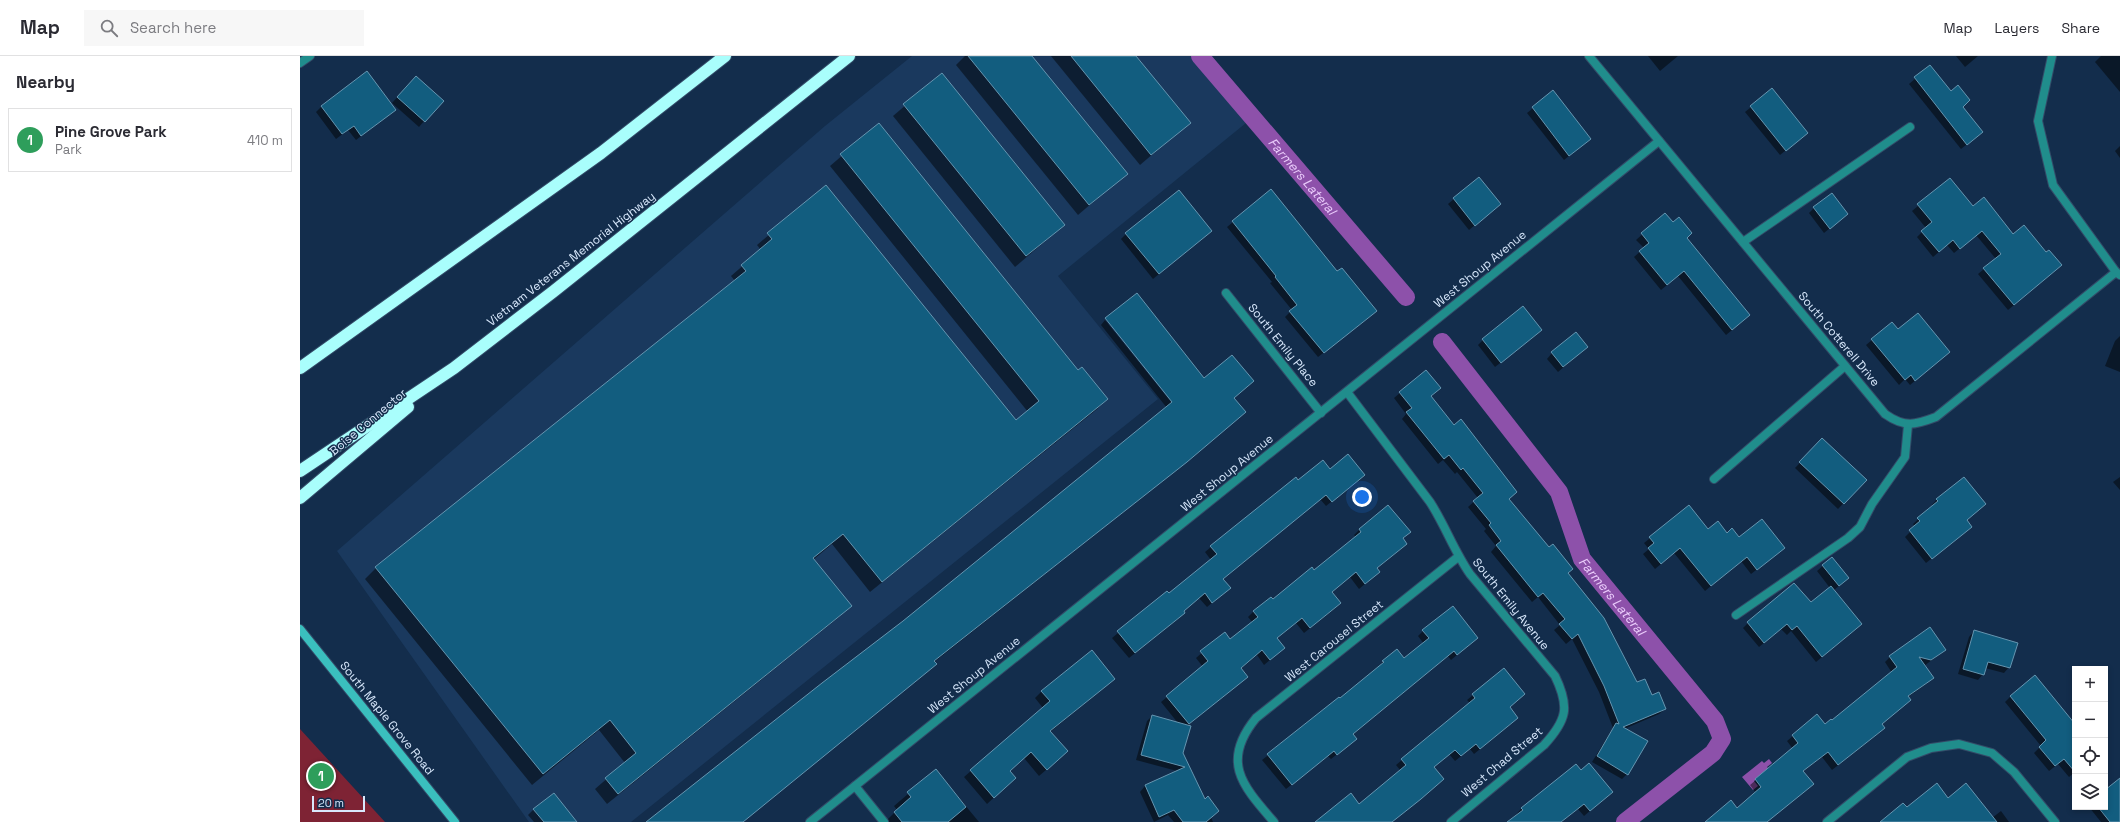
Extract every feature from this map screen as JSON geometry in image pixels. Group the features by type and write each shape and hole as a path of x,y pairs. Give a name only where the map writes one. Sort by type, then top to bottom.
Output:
{"highway":[{"path":"300,368 594,158 725,56"},
{"name":"Vietnam Veterans Memorial Highway","path":"300,471 454,368 554,291 849,56"},
{"name":"Boise Connector","path":"300,498 454,368"}],"main road":[{"name":"South Maple Grove Road","path":"300,629 455,822"}],"street":[{"path":"300,63 310,56"},
{"name":"South Cotterell Drive","path":"1589,56 1885,414 1894,421 1908,425"},
{"path":"1736,615 1848,538 1860,527 1872,504 1905,457 1908,425 1936,417 2118,274 2053,185 2038,121 2052,56"},
{"path":"1743,242 1910,127"},
{"name":"West Shoup Avenue","path":"810,822 1659,141"},
{"name":"South Emily Place","path":"1226,293 1321,413"},
{"path":"1714,479 1846,366"},
{"name":"South Emily Avenue","path":"1347,392 1430,502 1442,520 1458,557 1470,574 1555,676 1564,695 1564,716"},
{"name":"West Carousel Street","path":"1274,822 1249,792 1239,774 1237,753 1244,734 1256,718 1458,557"},
{"name":"West Chad Street","path":"1450,822 1544,745 1557,731 1564,716"},
{"path":"1827,822 1907,757 1931,748 1959,744 1992,753 2014,772 2055,822"},
{"path":"855,786 884,822"}],"shaded area":[{"path":"912,56 1212,56 1257,114 1058,276 1158,399 631,822 529,822 337,551 825,126"},
{"path":"300,729 385,822 300,822"},
{"path":"1769,759 1772,763 1767,767 1769,769 1754,781 1758,786 1753,790 1742,777 1762,761 1764,763"}],"building":[{"path":"968,56 1032,56 1128,174 1089,205"},
{"path":"1071,56 1136,56 1191,123 1151,155"},
{"path":"1930,65 1951,91 1958,85 1970,100 1963,107 1983,132 1967,145 1914,77"},
{"path":"367,71 396,110 361,136 354,126 342,134 321,106"},
{"path":"942,73 1065,225 1026,256 903,104"},
{"path":"416,76 444,101 425,122 397,97"},
{"path":"1772,88 1808,133 1786,151 1750,106"},
{"path":"1553,90 1591,139 1569,156 1532,107"},
{"path":"879,123 1078,370 1082,367 1108,399 882,582 843,534 813,558 852,606 618,794 605,778 636,753 610,720 543,774 375,567 746,271 741,265 772,239 767,233 826,185 1016,420 1039,401 840,154"},
{"path":"1479,177 1501,204 1475,226 1453,198"},
{"path":"1950,178 1973,206 1984,197 2013,234 2024,225 2046,252 2049,250 2062,265 2014,305 1983,268 2001,254 1982,231 1960,249 1953,240 1939,252 1921,231 1932,222 1917,204"},
{"path":"1271,189 1337,271 1342,268 1377,311 1324,353 1289,311 1297,305 1232,221"},
{"path":"1179,190 1212,231 1159,274 1125,233"},
{"path":"1832,193 1848,214 1830,229 1813,207"},
{"path":"1665,213 1673,222 1679,217 1692,233 1687,238 1750,315 1732,330 1684,271 1667,285 1639,251 1649,243 1641,233"},
{"path":"1137,293 1204,378 1232,355 1254,381 1234,398 1246,412 1187,462 934,661 937,664 743,822 646,822 903,621 1172,402 1105,318"},
{"path":"1523,306 1542,330 1501,363 1482,339"},
{"path":"1918,313 1950,352 1915,381 1911,375 1905,380 1871,339 1892,322 1898,329"},
{"path":"1576,332 1588,347 1563,367 1551,352"},
{"path":"1426,370 1441,388 1431,396 1454,425 1461,419 1517,492 1509,499 1549,547 1553,544 1573,569 1568,573 1604,618 1637,682 1645,679 1652,695 1659,692 1666,709 1623,727 1648,741 1628,775 1597,756 1616,723 1619,724 1604,686 1578,634 1572,639 1559,624 1565,619 1543,593 1538,597 1496,545 1501,541 1489,525 1491,523 1473,501 1483,493 1463,468 1461,470 1449,455 1444,459 1406,412 1412,408 1399,392"},
{"path":"1822,438 1867,480 1844,504 1799,462"},
{"path":"1348,454 1365,475 1332,502 1326,495 1223,579 1231,588 1212,603 1205,593 1184,611 1185,613 1135,653 1117,631 1167,591 1169,593 1217,554 1210,546 1296,477 1298,480 1323,460 1330,469"},
{"path":"1964,477 1986,504 1967,520 1972,527 1932,559 1909,530 1920,521 1917,518 1938,501 1936,499"},
{"path":"1388,505 1411,532 1403,538 1407,544 1377,568 1380,572 1365,584 1356,572 1332,592 1341,603 1310,628 1302,618 1277,638 1285,648 1270,660 1262,650 1241,668 1248,677 1189,724 1166,696 1208,661 1200,651 1225,632 1230,639 1258,617 1253,611 1271,597 1273,599 1312,567 1314,570 1361,532 1359,529"},
{"path":"1689,505 1708,529 1718,521 1727,533 1732,528 1739,537 1762,519 1785,548 1757,570 1747,557 1711,586 1680,548 1661,564 1648,548 1654,543 1649,537"},
{"path":"1832,557 1849,578 1839,586 1822,565"},
{"path":"1794,583 1811,602 1831,586 1862,624 1822,657 1797,626 1792,630 1787,624 1764,643 1747,622"},
{"path":"1453,606 1478,638 1457,655 1454,651 1353,734 1357,739 1337,755 1334,751 1292,785 1267,754 1339,697 1340,698 1384,662 1382,661 1397,649 1404,658 1429,638 1422,630"},
{"path":"1930,627 1946,650 1931,660 1919,657 1934,678 1908,696 1911,700 1882,724 1885,728 1838,765 1828,752 1803,771 1814,784 1767,822 1705,822 1731,800 1737,808 1761,787 1755,779 1798,743 1792,735 1817,714 1825,724 1831,719 1832,720 1897,667 1889,656"},
{"path":"1974,630 2018,643 2010,668 1988,662 1984,675 1963,669"},
{"path":"1092,650 1115,679 1050,731 1068,751 1047,770 1031,752 1010,771 1016,778 994,798 970,770 1050,701 1041,691"},
{"path":"1504,668 1525,694 1510,707 1518,718 1480,749 1476,744 1461,756 1455,750 1434,767 1444,779 1421,799 1392,822 1315,822 1351,793 1359,804 1406,765 1401,759 1475,698 1472,694"},
{"path":"2035,675 2072,720 2072,768 2064,759 2055,766 2039,747 2046,740 2010,696"},
{"path":"1152,715 1191,726 1183,753 1205,799 1208,796 1219,811 1206,822 1183,822 1174,810 1159,817 1145,785 1185,767 1141,755"},
{"path":"1589,763 1613,792 1590,811 1584,804 1561,822 1507,822 1523,810 1521,808 1576,764 1581,770"},
{"path":"936,769 966,807 948,822 902,822 894,812 911,797 907,792"},
{"path":"2120,778 2120,822 2110,822 2100,810 2108,810 2108,788"},
{"path":"1937,783 1948,798 1966,783 1997,822 1880,822 1903,803 1907,807"},
{"path":"554,793 577,822 544,822 533,809"}],"waterway":[{"name":"Farmers Lateral","path":"1200,56 1406,297"},
{"name":"Farmers Lateral","path":"1442,342 1559,492 1582,559 1715,721 1722,739 1713,753 1625,822"}],"place":[{"name":"Pine Grove Park","path":"321,776"}]}
